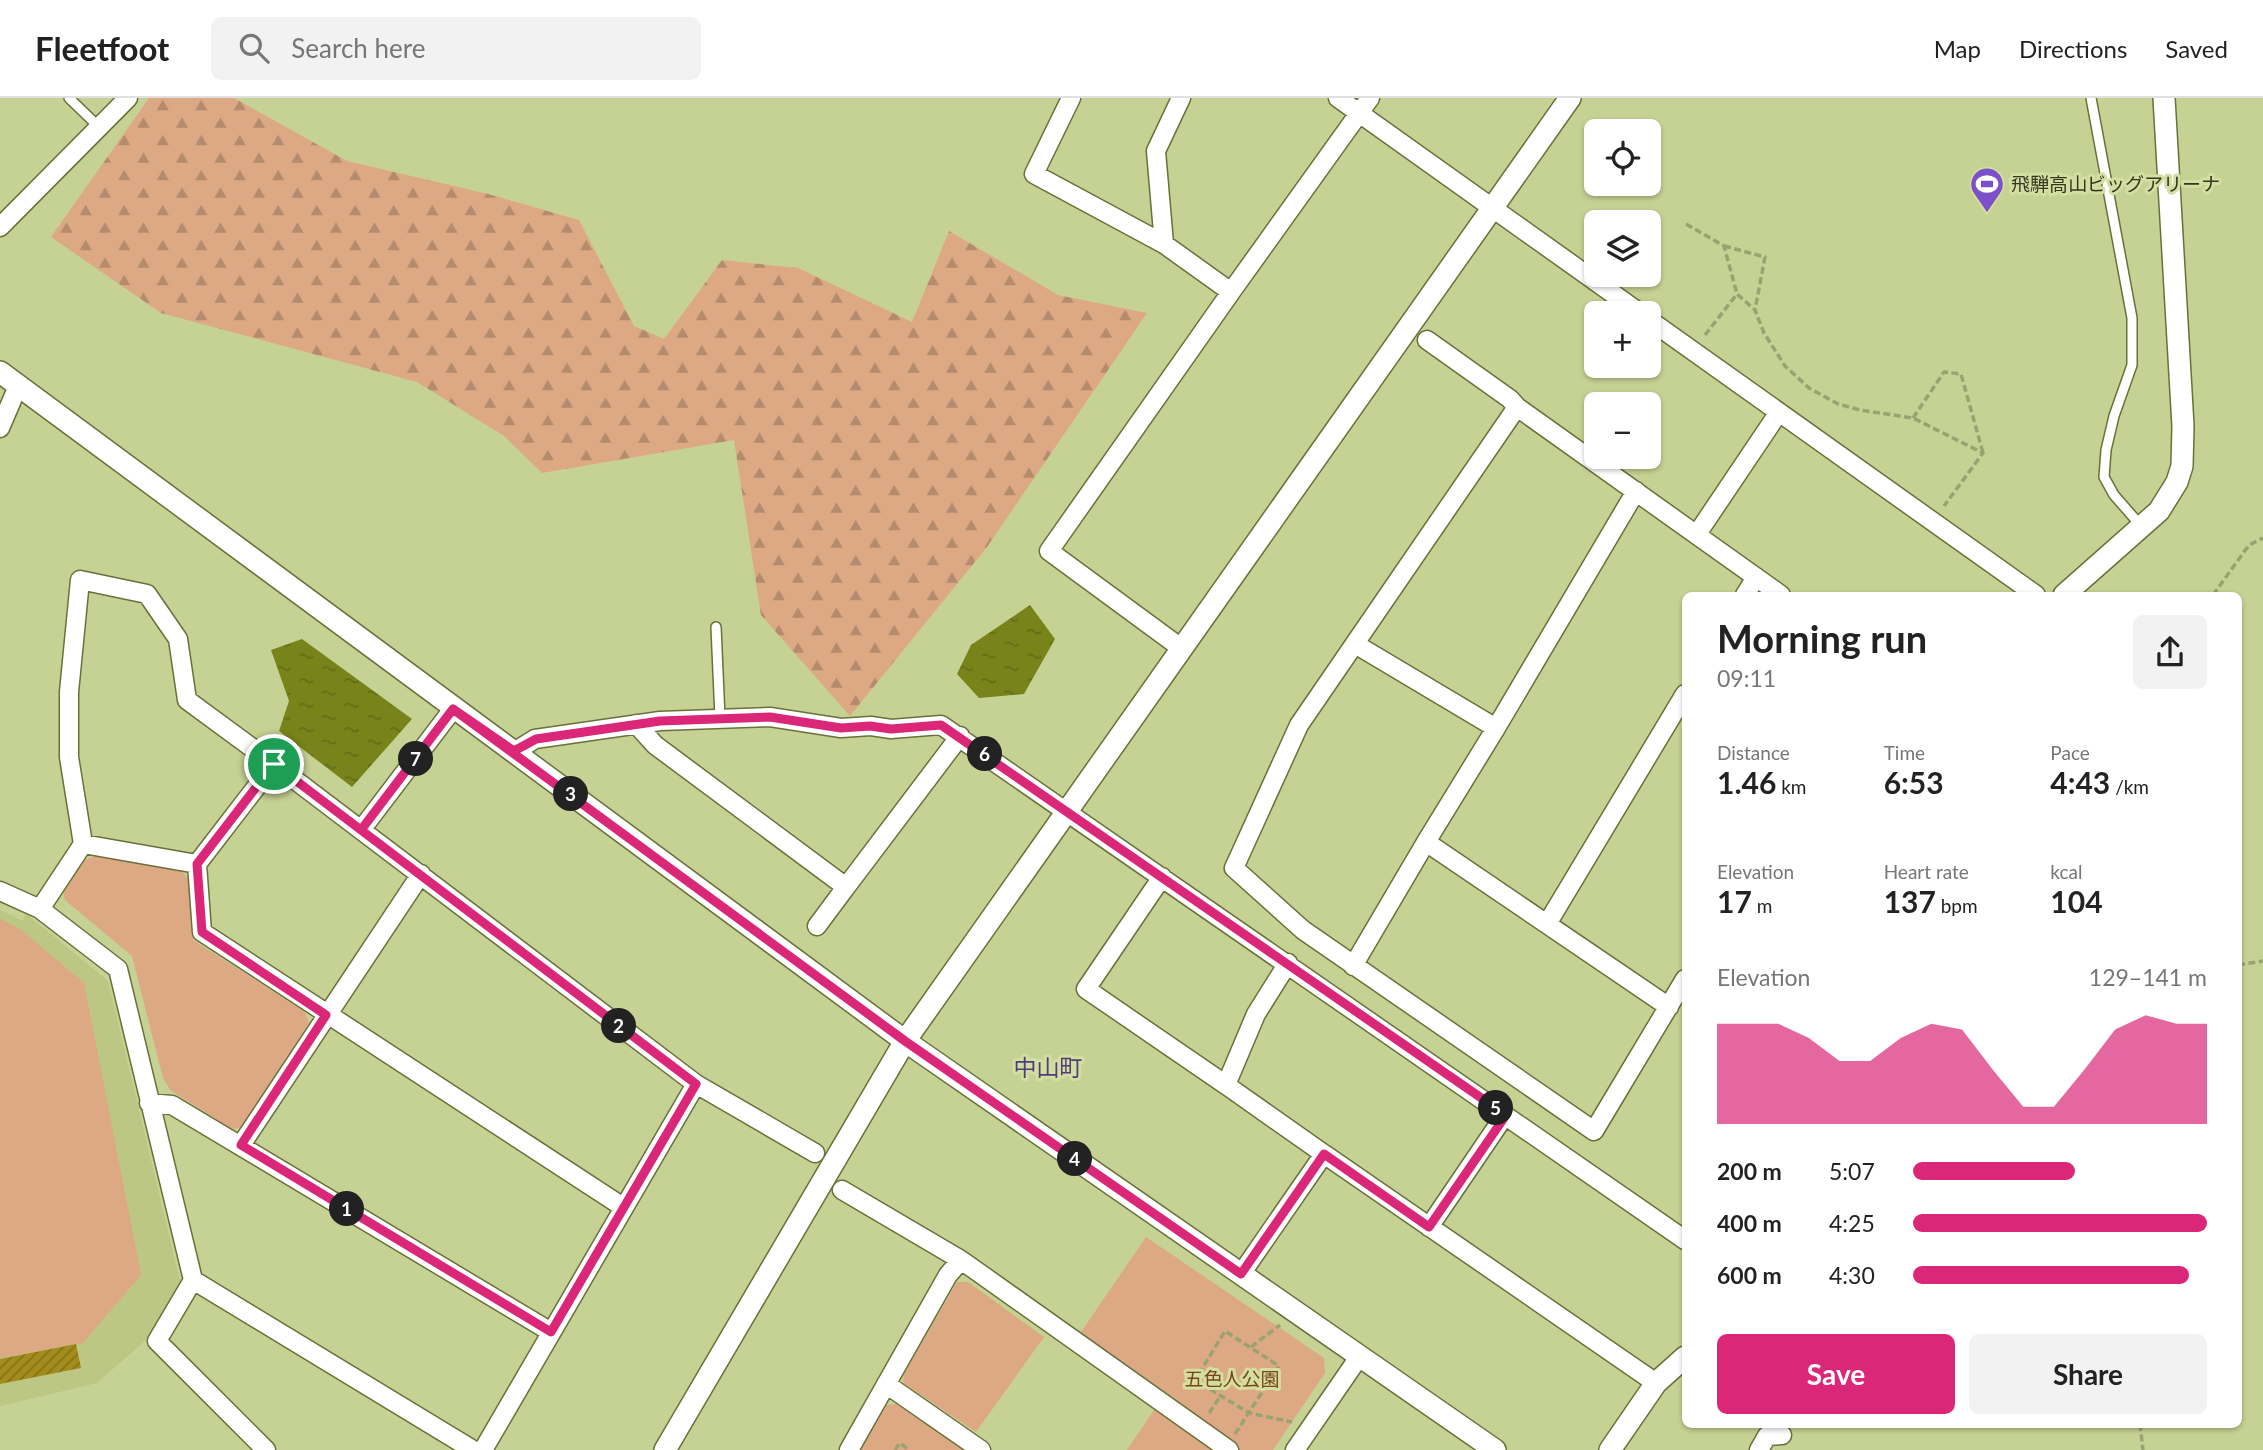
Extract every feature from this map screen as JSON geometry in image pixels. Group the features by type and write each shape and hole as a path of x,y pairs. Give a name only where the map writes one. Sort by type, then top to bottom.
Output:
{"street":[{"path":"0,227 128,98"},
{"path":"1071,98 1034,174 1164,244 1231,292"},
{"path":"1164,244 1156,151 1181,98"},
{"path":"1338,98 1623,301"},
{"path":"1181,648 1049,551 1370,98"},
{"path":"665,1450 905,1041 1570,98"},
{"path":"2067,592 2160,511 2182,466 2164,98"},
{"path":"1661,328 2032,592"},
{"path":"1427,340 1778,592"},
{"path":"0,372 905,1041 1298,1311 1359,1357 1494,1450"},
{"path":"0,428 18,386"},
{"path":"1517,407 1300,725 1234,868 1303,930 1594,1131 1682,984"},
{"path":"1697,534 1779,412"},
{"path":"1353,966 1636,491"},
{"path":"1747,592 1756,577"},
{"path":"40,909 83,844 69,757 69,692 79,580 147,594 178,639 187,700 696,1084 815,1153"},
{"path":"1355,645 1496,728"},
{"path":"1547,924 1682,699"},
{"path":"361,830 453,709"},
{"path":"514,751 536,739 636,724 720,718 770,717 841,728 870,726 891,729 941,725 1682,1238"},
{"path":"636,724 655,745 846,887"},
{"path":"817,926 960,736"},
{"path":"274,764 197,864 202,932 623,1207"},
{"path":"1426,842 1669,1007"},
{"path":"83,844 197,864"},
{"path":"241,1145 421,874"},
{"path":"1162,877 1086,989 1656,1383"},
{"path":"0,891 40,909 118,969 193,1280 473,1450"},
{"path":"1226,1085 1256,1014 1288,963"},
{"path":"483,1450 696,1084"},
{"path":"149,1104 172,1105 551,1332"},
{"path":"1429,1227 1506,1115"},
{"path":"1241,1274 1324,1154"},
{"path":"842,1190 961,1260 1229,1450"},
{"path":"849,1450 948,1275 961,1260"},
{"path":"193,1280 157,1340 266,1450"},
{"path":"1295,1450 1359,1357"},
{"path":"1610,1450 1656,1383 1682,1360"},
{"path":"886,1384 981,1450"},
{"path":"1759,1450 1767,1436 1782,1435"}],"lane":[{"path":"69,98 99,127"},
{"path":"2091,98 2132,318 2132,365 2114,416 2106,450 2104,477 2114,495 2142,527"},
{"path":"716,627 720,718"}],"path":[{"path":"1686,224 1724,246 1765,257 1755,310"},
{"path":"1724,246 1737,294 1755,310 1764,333 1785,366 1809,388 1838,404 1913,418 1983,453"},
{"path":"1703,337 1737,294"},
{"path":"1913,418 1944,372 1961,374 1983,453"},
{"path":"1943,508 1983,453"},
{"path":"2215,592 2249,544 2263,538"},
{"path":"2242,964 2263,961"},
{"path":"1251,1347 1298,1311"},
{"path":"1249,1413 1279,1366 1225,1331 1195,1380 1249,1413 1312,1426"},
{"path":"2140,1428 2143,1450"},
{"path":"895,1450 900,1443 909,1450"}],"shaded area":[{"path":"0,910 24,921 25,913 108,981 180,1281 147,1339 97,1383 0,1406"}],"green space":[{"path":"149,98 234,98 347,161 488,194 579,220 634,326 664,339 722,260 798,268 912,322 949,231 1058,295 1147,313 987,547 850,716 761,615 734,440 542,473 504,436 417,382 161,313 51,237"},
{"path":"95,856 182,871 189,881 193,940 305,1012 309,1023 241,1128 232,1129 170,1090 163,1078 132,956 65,900 63,892 85,860"},
{"path":"0,919 20,929 84,983 141,1275 83,1343 0,1358"},
{"name":"五色人公園","path":"1146,1237 1324,1358 1325,1373 1273,1450 1127,1450 1164,1395 1079,1335"},
{"path":"957,1282 968,1282 1044,1337 976,1432 903,1383 904,1374"},
{"path":"896,1404 964,1450 860,1450 887,1405"}],"water":[{"path":"1030,605 1055,639 1024,694 979,698 957,674 971,645"},
{"path":"302,639 412,719 352,787 279,731 289,701 271,650"}],"building":[{"path":"76,1344 81,1368 0,1384 0,1359"}],"place":[{"name":"飛騨高山ビッグアリーナ","path":"1987,214"}],"district":[{"name":"中山町","path":"1048,1068"}],"route":[{"path":"274,764 197,864 202,932 326,1015 241,1145 551,1332 696,1084 361,830 453,709 514,751 905,1041 1241,1274 1324,1154 1429,1227 1506,1115 941,725 891,729 870,726 841,728 770,717 660,721 536,739 514,751 453,709 407,769 361,830 274,764"}]}
